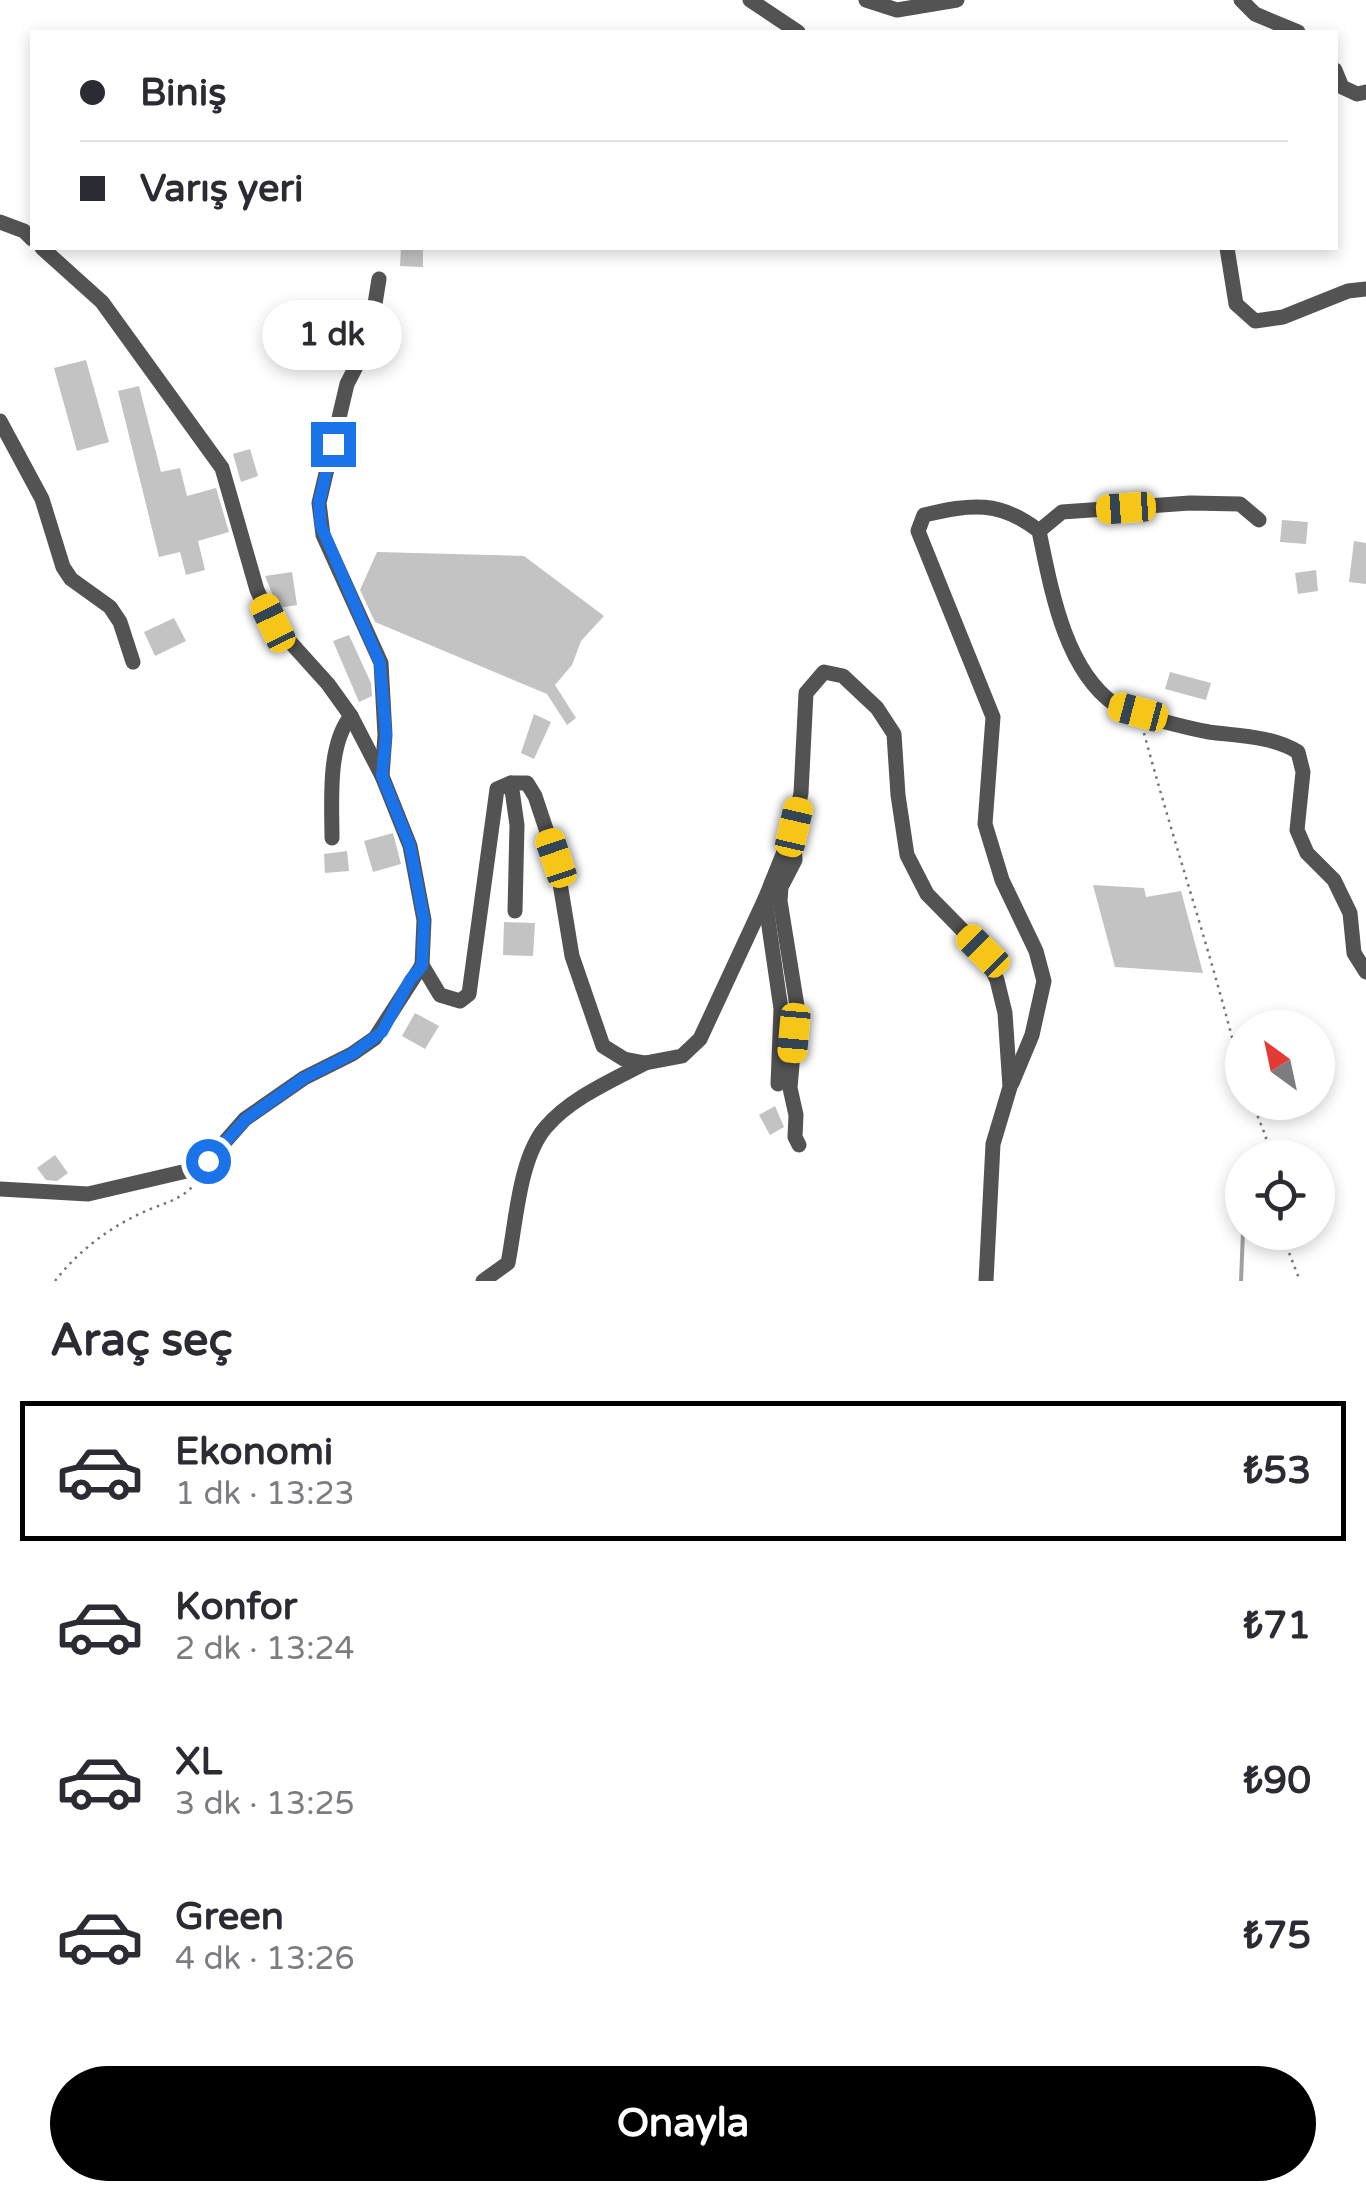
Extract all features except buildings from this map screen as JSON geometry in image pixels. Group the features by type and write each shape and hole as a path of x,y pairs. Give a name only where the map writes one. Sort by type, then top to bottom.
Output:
{"street":[{"path":"750,0 795,30"},
{"path":"866,0 897,10 957,0"},
{"path":"1241,0 1255,14 1293,30"},
{"path":"1338,78 1342,88 1357,94 1366,92"},
{"path":"0,222 30,237"},
{"path":"44,250 102,302 222,468 257,590 273,623 351,716 382,776 410,846 424,920 422,966 440,995 460,1001 470,994 497,789 511,783 527,783 536,796 556,858 572,956 603,1046 624,1059 645,1063"},
{"path":"1227,250 1236,304 1255,322 1283,316 1348,291 1366,289"},
{"path":"379,279 369,342 347,384 319,503 323,535 380,663 386,735 382,776"},
{"path":"0,421 42,500 63,567 71,579 110,607 120,622 133,662"},
{"path":"1039,531 1062,512 1190,503 1240,504 1259,520"},
{"path":"986,1281 993,1144 1010,1087 1032,1035 1044,981 1036,951 1002,880 985,824 993,716 918,531 924,515 962,506 1008,509 1039,531 1051,590 1077,662 1115,706 1203,731 1282,742 1298,752 1303,772 1297,830 1307,854 1334,880 1350,913 1354,953 1366,972"},
{"path":"484,1281 508,1263 528,1160 543,1130 561,1112 645,1063 682,1056 700,1039 766,899 794,827 802,792 806,692 824,672 843,676 877,708 894,734 898,795 908,854 927,894 983,951 997,980 1005,1013 1010,1087"},
{"path":"332,838 332,778 343,726 351,716"},
{"path":"511,783 517,825 515,910"},
{"path":"794,827 795,860 781,887 780,901 797,1006 790,1088 799,1145"},
{"path":"766,899 781,1010 778,1084"},
{"path":"0,1189 88,1194 191,1170 208,1161 246,1119 304,1078 352,1054 382,1032 410,980 422,966"}],"path":[{"path":"1138,712 1226,1010"},
{"path":"55,1281 91,1242 189,1191 208,1161"},
{"path":"1288,1250 1300,1281"}],"waterway":[{"path":"1241,1281 1242,1250"}],"route":[{"path":"208,1161 246,1119 304,1078 352,1054 382,1032 386,1019 422,966 424,920 410,846 382,776 386,735 380,663 321,526 319,503 333,444"}]}
